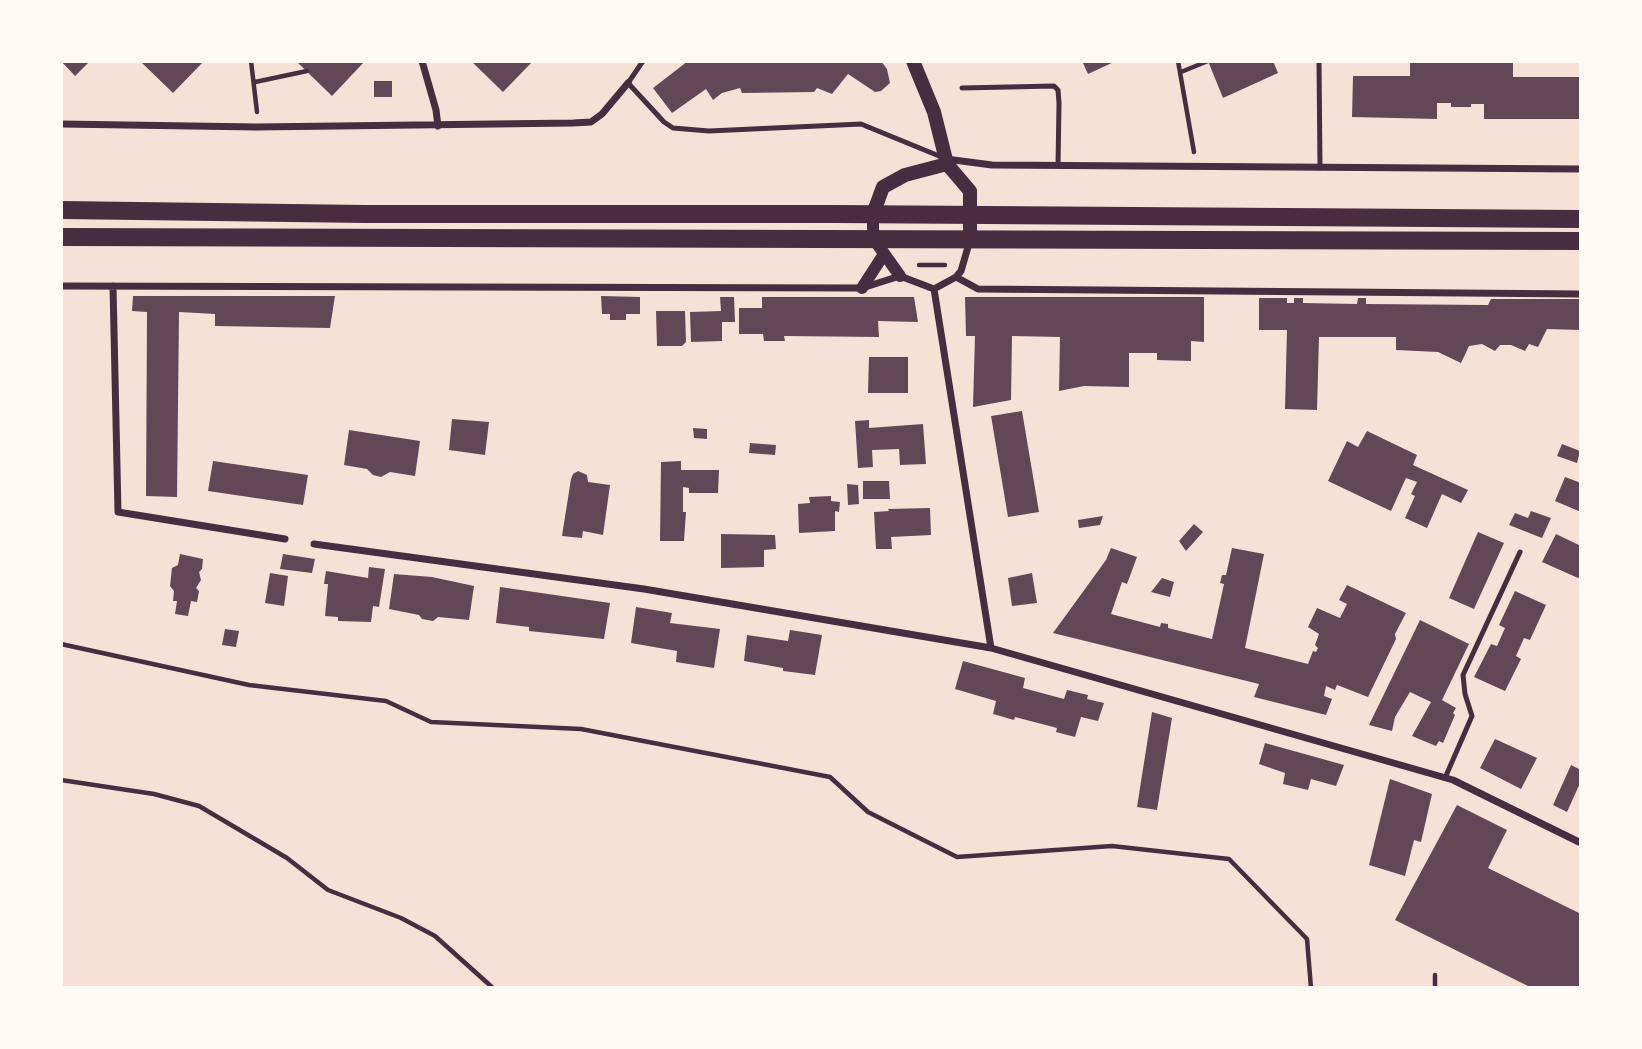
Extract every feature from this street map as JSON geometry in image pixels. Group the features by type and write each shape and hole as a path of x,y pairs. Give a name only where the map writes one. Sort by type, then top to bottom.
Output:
{"main road":[{"path":"913,61 934,112 946,161 970,191 970,240"},
{"path":"873,226 883,187 905,175 946,161"},
{"path":"61,210 873,226 970,240 1581,241"},
{"path":"61,237 873,226 971,215 1581,219"}],"street":[{"path":"422,61 438,126"},
{"path":"61,124 257,127 591,122 603,114 628,83"},
{"path":"946,161 1058,166 1581,169"},
{"path":"873,226 884,254 896,271 934,289"},
{"path":"934,289 956,277 964,265 970,240"},
{"path":"862,288 884,254"},
{"path":"61,286 862,288 896,271"},
{"path":"956,277 978,289 1581,293"},
{"path":"113,286 118,512 285,539"},
{"path":"934,289 990,648"},
{"path":"314,544 644,589 990,648 1445,778 1581,843"}],"lane":[{"path":"643,61 628,83 664,122 673,128 709,131 861,124 946,161"},
{"path":"1319,61 1320,168"},
{"path":"962,88 1054,86 1058,90 1059,103 1058,166"},
{"path":"1445,778 1472,716 1465,694 1463,675 1520,552"}],"path":[{"path":"251,61 257,101 257,127"},
{"path":"1178,61 1196,167"},
{"path":"1181,72 1208,61"},
{"path":"255,82 307,71"},
{"path":"896,271 964,265"},
{"path":"61,644 249,685 386,701 431,722 581,729 830,777 868,812 957,857 1112,846 1229,859 1307,939 1311,988"},
{"path":"61,780 154,794 199,806 287,858 328,890 401,918 435,936 493,988"},
{"path":"1435,975 1435,988"}],"building":[{"path":"61,61 90,61 75,76"},
{"path":"140,61 204,61 173,93"},
{"path":"296,61 365,61 332,96"},
{"path":"471,61 533,61 503,92"},
{"path":"688,61 881,61 887,69 890,83 881,91 875,92 848,74 832,94 817,88 814,92 742,93 740,88 722,93 713,100 706,89 672,113 653,88"},
{"path":"1082,61 1116,61 1088,74"},
{"path":"1208,61 1273,61 1278,73 1223,98"},
{"path":"1410,61 1513,61 1513,77 1581,77 1581,119 1484,119 1484,104 1451,107 1451,103 1437,103 1437,119 1352,117 1353,76 1410,76"},
{"path":"374,81 392,81 392,97 374,97"},
{"path":"133,296 335,296 330,328 215,326 215,314 179,312 177,497 146,496 147,312 132,311"},
{"path":"601,296 640,297 640,314 626,314 626,320 610,320 610,314 602,314"},
{"path":"720,297 734,297 735,322 722,322 722,341 691,342 690,312 721,311"},
{"path":"762,297 914,297 918,322 878,321 879,337 784,336 785,341 764,341 763,334 739,334 739,308 762,308"},
{"path":"965,297 1204,297 1204,342 1191,341 1191,361 1157,360 1157,353 1129,353 1129,387 1084,386 1059,391 1060,337 1012,336 1011,400 973,407 975,336 966,336"},
{"path":"1259,298 1287,298 1287,303 1294,303 1294,298 1303,298 1303,303 1357,304 1358,298 1366,298 1366,304 1488,305 1491,299 1581,299 1581,330 1547,329 1538,347 1529,344 1525,351 1511,345 1500,345 1495,351 1482,344 1469,346 1461,363 1438,352 1396,350 1396,337 1319,337 1317,410 1285,409 1287,330 1259,330"},
{"path":"656,311 685,311 686,342 682,346 657,346"},
{"path":"869,357 908,357 908,393 868,393"},
{"path":"1022,411 1039,512 1008,517 991,416"},
{"path":"452,419 489,422 485,455 449,450"},
{"path":"869,420 869,428 923,424 926,464 900,465 899,449 872,450 873,467 858,468 855,421"},
{"path":"693,428 707,429 707,439 694,438"},
{"path":"349,430 420,441 415,476 390,472 381,477 373,475 367,469 344,465"},
{"path":"1367,431 1417,455 1413,465 1468,490 1461,503 1442,494 1427,528 1405,518 1415,496 1411,494 1417,482 1406,478 1391,511 1328,481 1347,441 1358,447"},
{"path":"750,443 776,445 775,455 749,453"},
{"path":"1562,444 1580,451 1577,463 1557,456"},
{"path":"213,461 308,475 303,505 208,491"},
{"path":"681,461 681,470 719,470 718,493 689,493 689,488 683,487 683,512 686,512 684,541 660,541 661,462"},
{"path":"578,471 587,475 588,482 610,485 603,535 583,531 582,538 562,536 571,479"},
{"path":"1565,477 1581,483 1581,512 1555,501"},
{"path":"863,481 889,481 890,499 863,499"},
{"path":"847,484 858,485 859,504 848,505"},
{"path":"831,496 831,501 840,502 839,512 835,511 835,531 799,533 798,504 810,503 809,497"},
{"path":"930,508 931,535 891,537 892,549 876,549 874,512"},
{"path":"1531,511 1551,518 1542,538 1509,525 1515,513 1528,518"},
{"path":"1103,516 1100,525 1079,528 1078,520"},
{"path":"1194,524 1203,532 1186,551 1179,541"},
{"path":"1478,532 1504,543 1474,609 1449,598"},
{"path":"721,534 775,535 776,549 764,550 764,567 721,568"},
{"path":"1556,534 1581,546 1581,575 1578,578 1542,562"},
{"path":"1111,548 1137,557 1127,584 1122,582 1111,614 1160,627 1161,623 1168,624 1168,628 1212,639 1224,584 1220,583 1222,575 1226,575 1232,548 1264,554 1245,648 1308,664 1313,651 1316,652 1318,648 1315,645 1319,634 1308,627 1317,608 1340,618 1347,604 1339,600 1347,585 1406,613 1368,697 1337,685 1335,690 1326,686 1324,696 1332,699 1326,715 1254,697 1259,684 1053,633 1106,560"},
{"path":"180,554 203,559 199,572 201,580 196,588 199,591 197,602 191,601 188,616 175,614 177,601 173,601 174,591 170,586 172,568 178,565"},
{"path":"283,554 315,559 312,573 280,569"},
{"path":"369,567 385,569 379,607 373,606 371,622 338,621 338,617 325,616 328,584 324,584 326,571 368,578"},
{"path":"270,573 288,576 284,606 265,603"},
{"path":"1032,573 1037,603 1012,606 1008,578"},
{"path":"394,574 432,577 474,586 469,620 438,617 433,621 422,619 419,615 389,609"},
{"path":"1162,578 1174,582 1170,597 1151,592"},
{"path":"500,587 610,603 604,639 529,631 529,627 496,623"},
{"path":"1515,591 1546,605 1530,640 1524,638 1516,656 1521,659 1505,691 1474,677 1491,644 1497,646 1505,628 1499,625"},
{"path":"636,607 672,613 670,623 720,629 714,668 676,662 677,651 631,643"},
{"path":"1420,620 1469,644 1442,700 1456,708 1453,713 1455,715 1443,743 1439,741 1436,746 1412,736 1431,702 1410,692 1395,717 1392,731 1369,725"},
{"path":"225,629 239,631 236,647 222,645"},
{"path":"790,630 822,635 815,675 783,671 783,668 744,661 747,635 788,641"},
{"path":"963,661 1025,678 1023,688 1064,699 1067,690 1088,695 1087,699 1104,703 1098,721 1081,717 1075,737 1056,732 1057,728 993,714 996,701 955,689"},
{"path":"1152,712 1172,718 1157,810 1137,807"},
{"path":"1495,739 1537,758 1521,789 1480,768"},
{"path":"1265,743 1344,765 1336,786 1311,779 1308,790 1283,784 1285,773 1259,764"},
{"path":"1571,765 1581,770 1581,781 1567,812 1553,805"},
{"path":"1390,779 1432,794 1421,842 1414,840 1405,876 1369,865"},
{"path":"1457,805 1507,830 1488,868 1581,914 1581,988 1532,988 1395,920"}]}
